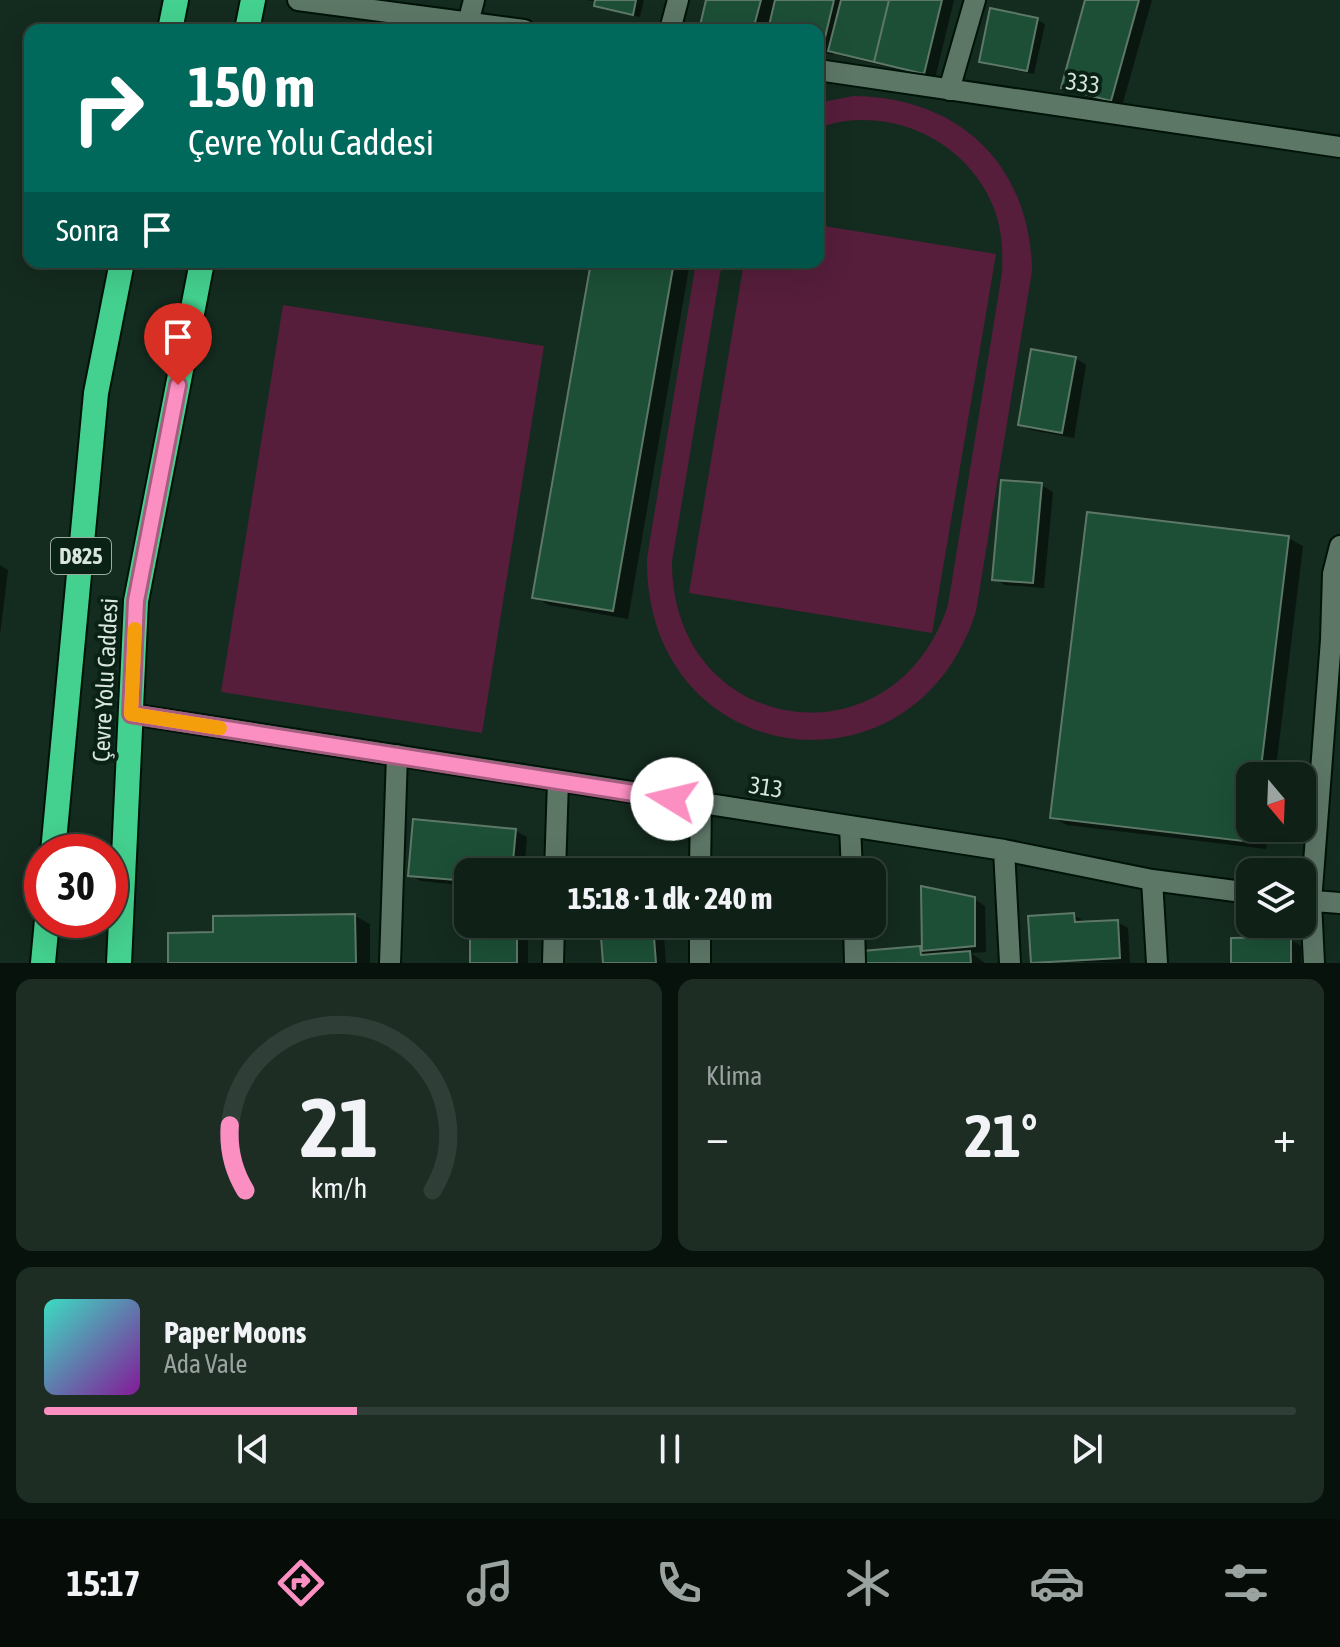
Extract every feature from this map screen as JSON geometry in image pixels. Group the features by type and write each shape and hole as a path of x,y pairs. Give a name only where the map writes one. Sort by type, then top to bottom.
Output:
{"highway":[{"path":"171,24 176,0"},
{"path":"248,24 253,0"},
{"name":"Çevre Yolu Caddesi","path":"55,834 96,393 121,268"},
{"name":"Çevre Yolu Caddesi","path":"119,963 136,601 201,268"},
{"path":"43,963 45,938"}],"street":[{"path":"298,0 476,24"},
{"path":"468,23 474,0"},
{"path":"672,24 678,0"},
{"path":"949,90 975,0"},
{"name":"333","path":"824,71 1340,147"},
{"path":"1311,858 1340,546"},
{"name":"313","path":"131,714 1004,850 1152,880 1236,891"},
{"path":"390,963 397,755"},
{"path":"555,858 558,781"},
{"path":"700,858 701,803"},
{"path":"850,826 851,858"},
{"path":"1004,850 1010,963"},
{"path":"1152,880 1157,963"},
{"path":"1316,902 1340,903"},
{"path":"553,963 554,938"},
{"path":"700,938 700,963"},
{"path":"854,938 855,963"},
{"path":"1311,938 1314,963"}],"shaded area":[{"path":"853,96 891,99 925,109 956,124 982,144 1002,169 1018,199 1028,233 1032,271 976,611 944,674 898,716 844,737 787,738 733,720 688,683 658,629 647,558 695,268 721,268 672,561 681,620 707,665 745,696 789,711 837,710 882,693 921,658 948,605 1002,273 1001,239 993,206 981,182 964,162 944,145 921,132 896,124 870,120 844,121 824,126 824,102"},
{"path":"824,226 996,254 932,633 689,593 743,268 824,268"},
{"path":"283,305 544,346 482,733 221,692"}],"building":[{"path":"595,0 636,0 633,15 594,6"},
{"path":"706,0 761,0 755,24 700,24"},
{"path":"775,0 834,0 824,42 824,24 769,24"},
{"path":"841,0 889,0 874,62 828,51"},
{"path":"889,0 942,0 924,74 874,62"},
{"path":"1085,0 1139,0 1111,101 1061,88"},
{"path":"990,8 1038,18 1027,71 979,62"},
{"path":"590,268 673,268 613,611 532,598"},
{"path":"1031,349 1076,357 1062,433 1018,425"},
{"path":"1001,480 1042,483 1033,583 992,580"},
{"path":"1087,512 1289,536 1262,762 1236,762 1236,840 1050,818"},
{"path":"413,819 516,829 513,858 454,858 454,880 408,876"},
{"path":"921,886 975,897 975,946 922,951"},
{"path":"1074,913 1075,922 1118,920 1120,958 1031,963 1028,916"},
{"path":"355,914 356,963 168,963 168,933 213,932 213,916"},
{"path":"470,938 517,938 517,963 470,963"},
{"path":"601,938 654,938 656,963 603,963"},
{"path":"1231,938 1291,938 1291,963 1231,963"},
{"path":"920,946 921,955 970,951 971,963 863,963 862,951"}],"slow traffic":[{"path":"135,629 131,714 220,728"}],"route":[{"path":"178,385 136,601 131,714 672,799"}]}
